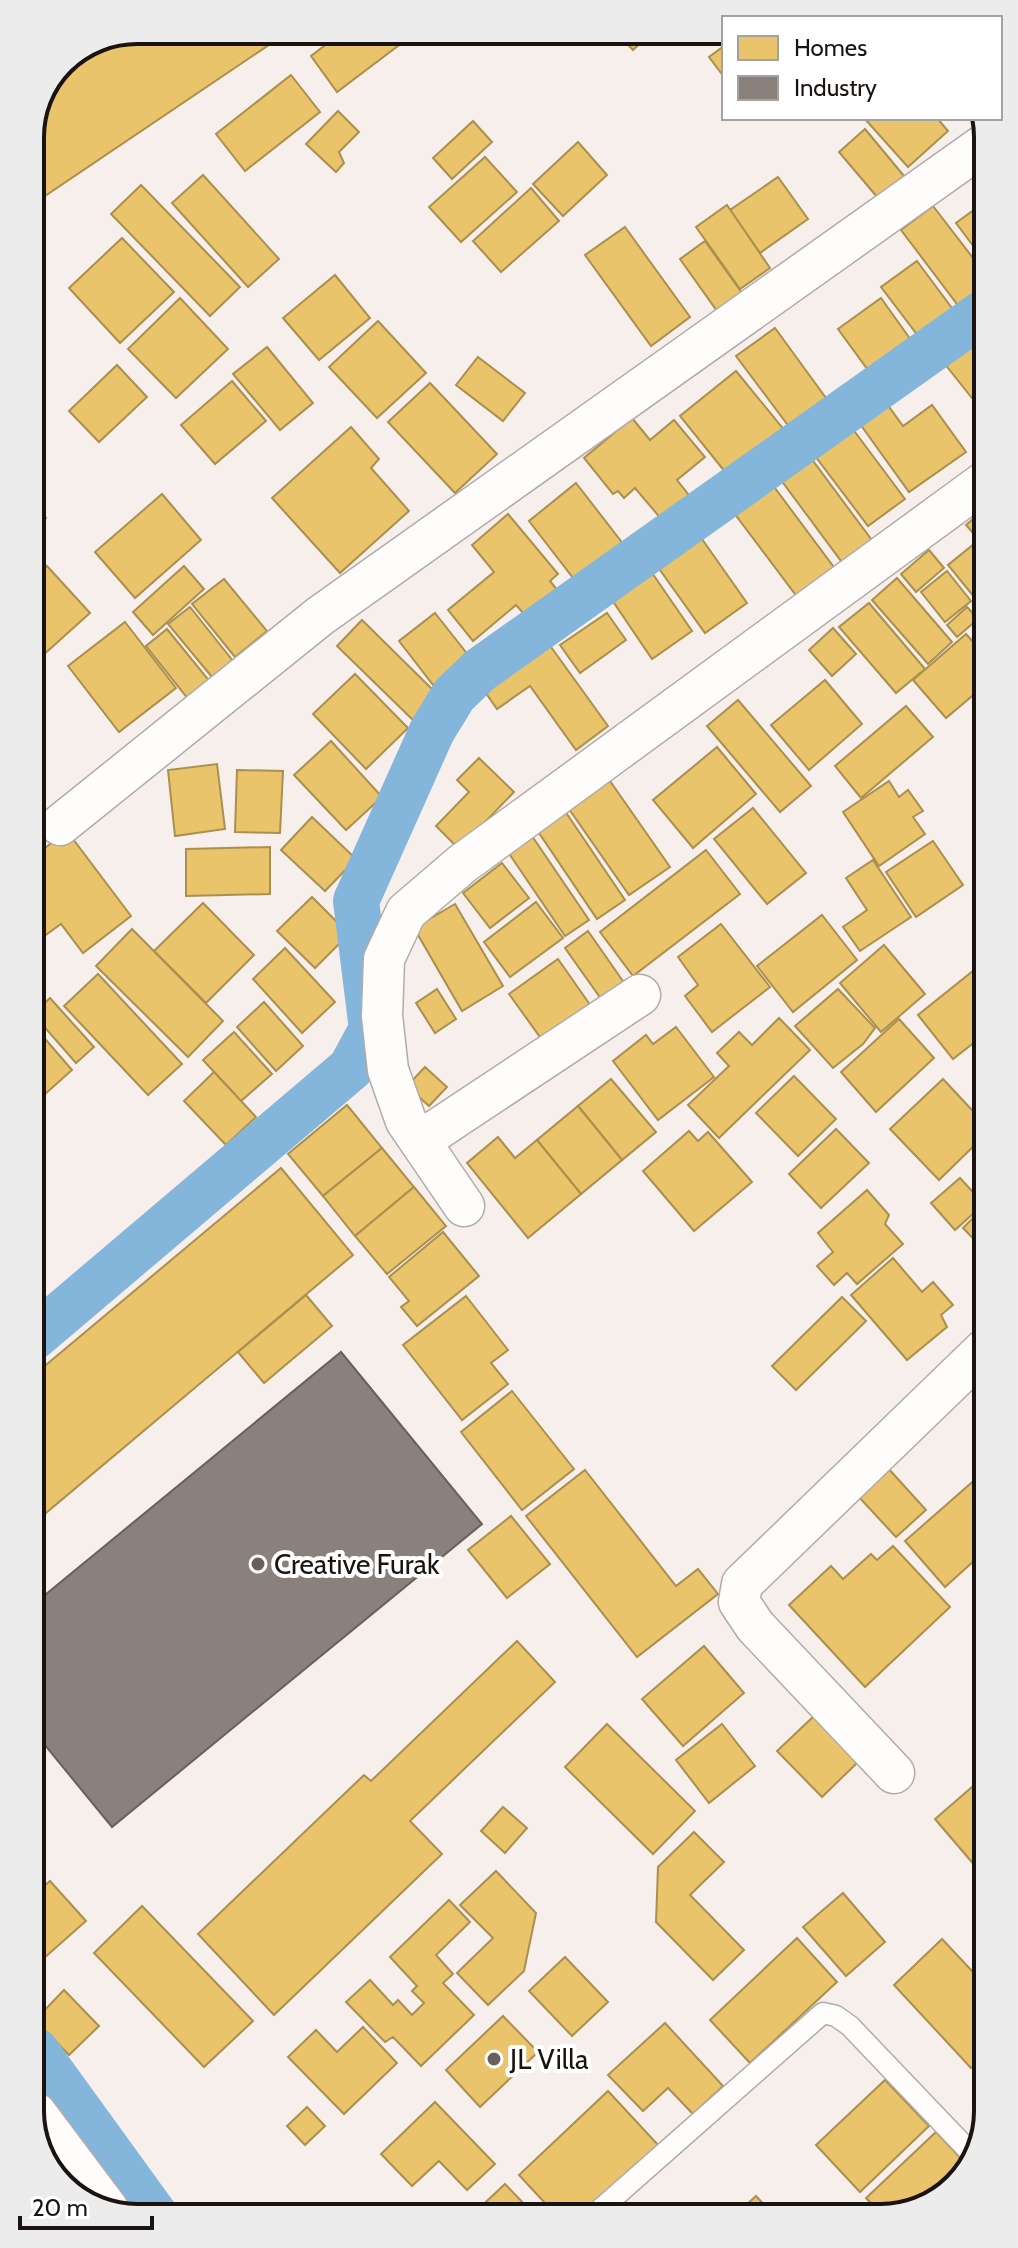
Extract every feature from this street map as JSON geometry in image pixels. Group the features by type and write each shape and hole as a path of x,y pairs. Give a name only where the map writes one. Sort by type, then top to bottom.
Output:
{"street":[{"path":"60,825 320,616 974,152"},
{"path":"464,1206 406,1121 388,1070 382,1016 384,959 406,912 462,864 974,490"},
{"path":"420,1141 640,995"},
{"path":"894,1773 755,1626 739,1602 742,1584 974,1360"},
{"path":"46,2126 97,2195"}],"lane":[{"path":"606,2204 823,2013 836,2016 850,2026 966,2148"}],"building: Homes":[{"path":"137,44 270,44 44,197 44,131 51,101 71,71 85,60 101,51"},
{"path":"327,44 400,44 337,92 311,56"},
{"path":"722,47 722,74 709,57"},
{"path":"291,75 320,112 245,171 216,134"},
{"path":"338,111 359,132 339,152 344,163 336,172 306,144"},
{"path":"866,120 939,120 948,131 908,167"},
{"path":"473,121 492,142 452,179 433,158"},
{"path":"865,129 904,176 878,198 839,152"},
{"path":"578,142 607,175 563,216 533,184"},
{"path":"485,157 517,192 461,242 429,207"},
{"path":"203,175 279,259 248,287 172,203"},
{"path":"778,177 808,219 760,253 730,210"},
{"path":"141,185 240,287 210,316 111,214"},
{"path":"531,188 559,221 501,272 473,241"},
{"path":"727,205 770,268 740,289 696,227"},
{"path":"933,206 974,259 974,310 966,316 901,230"},
{"path":"974,210 974,247 956,223"},
{"path":"625,227 690,317 651,346 585,255"},
{"path":"122,238 174,292 120,343 69,288"},
{"path":"705,241 747,300 722,318 680,259"},
{"path":"917,261 960,319 925,345 881,287"},
{"path":"335,275 370,318 319,360 283,318"},
{"path":"180,298 228,349 176,398 128,349"},
{"path":"881,298 918,350 876,381 838,329"},
{"path":"378,321 426,373 377,418 329,367"},
{"path":"775,328 834,409 796,436 736,356"},
{"path":"974,339 974,401 944,363"},
{"path":"267,347 313,403 280,430 233,374"},
{"path":"478,357 525,393 503,421 456,385"},
{"path":"117,365 147,397 99,442 69,411"},
{"path":"736,371 790,437 734,483 680,416"},
{"path":"232,381 266,421 215,464 181,425"},
{"path":"430,383 497,454 455,493 388,422"},
{"path":"882,397 903,426 932,405 966,452 909,492 855,417"},
{"path":"632,418 650,440 674,420 705,457 677,480 696,504 668,527 635,488 624,498 618,491 613,494 584,458"},
{"path":"846,420 905,499 868,526 809,448"},
{"path":"351,427 379,459 371,468 409,511 340,573 272,498"},
{"path":"805,450 874,543 844,565 775,472"},
{"path":"766,476 836,570 798,598 728,505"},
{"path":"576,483 631,554 584,592 529,521"},
{"path":"162,494 201,540 135,598 95,552"},
{"path":"508,514 558,574 550,581 564,598 533,624 516,605 473,641 448,610 494,572 472,545"},
{"path":"974,518 974,534 966,525"},
{"path":"697,532 747,603 705,633 655,563"},
{"path":"974,544 974,597 948,565"},
{"path":"929,550 944,568 916,592 901,574"},
{"path":"47,566 90,613 44,654 44,569"},
{"path":"184,566 204,589 153,635 133,612"},
{"path":"648,567 692,631 652,659 608,594"},
{"path":"947,571 971,601 945,622 921,592"},
{"path":"897,578 952,642 928,664 872,600"},
{"path":"224,579 267,631 235,657 192,604"},
{"path":"869,603 925,669 896,693 839,627"},
{"path":"190,607 233,661 212,677 168,624"},
{"path":"967,607 974,615 974,622 957,637 947,625"},
{"path":"435,613 480,670 444,699 399,641"},
{"path":"607,613 626,640 580,673 560,645"},
{"path":"362,620 438,695 413,720 337,646"},
{"path":"125,622 176,688 119,732 68,666"},
{"path":"833,628 856,654 832,676 809,650"},
{"path":"167,629 211,683 189,700 146,646"},
{"path":"966,634 974,643 974,694 946,718 913,680"},
{"path":"546,640 608,726 576,750 530,686 497,709 481,686"},
{"path":"355,674 408,728 366,769 313,714"},
{"path":"825,680 862,724 809,770 771,725"},
{"path":"738,700 811,786 780,812 707,726"},
{"path":"906,706 933,737 861,798 835,766"},
{"path":"331,741 382,797 346,830 294,775"},
{"path":"717,747 756,794 693,848 653,800"},
{"path":"479,758 514,792 459,849 436,826 469,792 457,780"},
{"path":"217,764 225,829 175,836 168,770"},
{"path":"237,770 283,771 280,833 235,832"},
{"path":"610,781 670,867 629,895 569,809"},
{"path":"889,781 899,797 908,790 923,811 913,817 925,834 879,866 843,812"},
{"path":"753,808 806,873 767,904 714,839"},
{"path":"565,811 625,900 597,919 537,830"},
{"path":"312,817 356,859 325,891 281,850"},
{"path":"67,831 131,916 83,953 61,924 44,936 44,849"},
{"path":"532,836 589,920 565,936 508,852"},
{"path":"933,841 963,885 916,917 886,872"},
{"path":"270,847 270,894 186,896 186,849"},
{"path":"706,850 740,894 633,976 600,932"},
{"path":"873,860 911,917 860,951 843,927 867,910 846,878"},
{"path":"502,863 529,898 490,928 463,893"},
{"path":"312,897 349,934 315,968 277,931"},
{"path":"536,902 563,938 510,977 484,942"},
{"path":"203,903 254,955 206,1003 154,951"},
{"path":"455,904 503,986 462,1011 414,928"},
{"path":"822,915 857,960 793,1012 757,966"},
{"path":"721,924 770,987 712,1032 685,996 698,985 678,957"},
{"path":"132,929 223,1021 188,1057 96,966"},
{"path":"588,931 627,987 604,1003 565,948"},
{"path":"884,945 925,994 881,1032 840,983"},
{"path":"285,948 335,1002 302,1033 253,979"},
{"path":"558,959 593,1009 545,1044 509,994"},
{"path":"974,970 974,1043 953,1059 918,1015"},
{"path":"98,974 182,1064 148,1095 64,1006"},
{"path":"437,989 456,1019 435,1033 416,1003"},
{"path":"838,989 875,1028 863,1044 833,1068 795,1026"},
{"path":"50,998 94,1047 76,1063 44,1027 44,1004"},
{"path":"264,1002 303,1046 276,1071 237,1027"},
{"path":"779,1018 810,1050 719,1138 688,1105 729,1066 717,1053 739,1032 752,1045"},
{"path":"899,1019 934,1058 876,1112 841,1072"},
{"path":"676,1027 714,1077 658,1120 613,1061 646,1035 653,1044"},
{"path":"234,1032 272,1074 241,1101 203,1060"},
{"path":"44,1038 72,1070 44,1095"},
{"path":"425,1067 447,1087 429,1106 407,1086"},
{"path":"214,1072 256,1117 226,1145 184,1101"},
{"path":"794,1076 836,1119 798,1156 756,1113"},
{"path":"611,1079 656,1132 622,1160 578,1106"},
{"path":"943,1079 974,1112 974,1146 939,1180 890,1129"},
{"path":"347,1105 382,1148 323,1196 288,1154"},
{"path":"578,1106 622,1160 581,1194 537,1140"},
{"path":"836,1129 869,1163 821,1208 789,1174"},
{"path":"689,1131 698,1141 708,1132 752,1182 694,1231 643,1171"},
{"path":"498,1137 515,1158 537,1140 581,1194 528,1238 467,1163"},
{"path":"382,1148 414,1187 355,1236 323,1196"},
{"path":"281,1168 353,1255 44,1515 44,1367"},
{"path":"960,1178 974,1193 974,1213 955,1230 931,1203"},
{"path":"414,1187 446,1226 387,1274 355,1236"},
{"path":"867,1190 889,1215 885,1224 903,1244 857,1284 847,1273 834,1285 817,1266 833,1252 818,1233"},
{"path":"974,1217 974,1239 963,1228"},
{"path":"443,1232 479,1276 417,1326 401,1307 409,1301 389,1277"},
{"path":"893,1258 922,1292 933,1282 953,1305 941,1315 947,1327 907,1360 851,1295"},
{"path":"306,1295 332,1326 264,1383 238,1352"},
{"path":"466,1296 508,1350 491,1363 508,1384 462,1420 403,1345"},
{"path":"842,1297 866,1321 796,1390 772,1366"},
{"path":"512,1391 574,1469 522,1510 461,1432"},
{"path":"887,1467 926,1510 896,1537 857,1495"},
{"path":"585,1470 676,1586 698,1569 718,1594 637,1657 526,1516"},
{"path":"974,1481 974,1561 945,1587 905,1541"},
{"path":"511,1516 550,1564 507,1598 468,1550"},
{"path":"893,1546 950,1607 865,1687 789,1605 831,1566 843,1579 871,1554 877,1560"},
{"path":"517,1641 555,1682 410,1821 442,1854 274,2015 198,1934 364,1775 371,1781"},
{"path":"704,1646 744,1693 683,1746 642,1699"},
{"path":"814,1716 858,1762 822,1797 777,1751"},
{"path":"607,1724 695,1811 653,1854 565,1767"},
{"path":"722,1724 755,1766 709,1803 676,1760"},
{"path":"974,1785 974,1865 935,1819"},
{"path":"503,1807 527,1828 505,1853 481,1831"},
{"path":"694,1832 724,1862 690,1895 744,1950 713,1980 656,1922 658,1867"},
{"path":"496,1871 536,1913 524,1971 488,2005 457,1973 493,1938 460,1905"},
{"path":"50,1881 86,1921 44,1958 44,1886"},
{"path":"843,1893 885,1942 846,1976 803,1927"},
{"path":"449,1900 470,1922 436,1955 453,1974 443,1983 474,2015 421,2066 393,2037 385,2042 346,2002 370,1980 393,2005 398,2000 412,2015 424,2003 412,1991 417,1986 390,1957"},
{"path":"142,1906 253,2021 204,2067 94,1953"},
{"path":"797,1938 837,1982 750,2063 710,2020"},
{"path":"942,1939 974,1973 974,2065 971,2068 894,1985"},
{"path":"565,1957 608,2002 572,2036 529,1991"},
{"path":"64,1990 99,2026 69,2055 44,2029 44,2011"},
{"path":"503,2016 538,2052 480,2107 446,2070"},
{"path":"665,2023 723,2086 693,2114 668,2088 643,2111 608,2075"},
{"path":"363,2027 397,2063 344,2114 288,2057 316,2030 337,2052"},
{"path":"885,2080 929,2126 860,2192 816,2145"},
{"path":"608,2091 659,2146 597,2204 546,2204 519,2175"},
{"path":"435,2102 495,2164 467,2190 439,2161 412,2186 381,2154"},
{"path":"307,2107 325,2126 305,2145 287,2126"},
{"path":"936,2132 961,2159 947,2177 911,2199 872,2204 866,2198"},
{"path":"505,2184 524,2204 484,2204"},
{"path":"756,2196 764,2204 747,2204"}],"building: Industry":[{"name":"Creative Furak","path":"341,1352 482,1524 112,1827 44,1744 44,1596"}],"waterway":[{"path":"44,1329 351,1068 372,1029 356,901 432,731 454,695 480,670 974,319"},
{"path":"44,2062 147,2204"}],"place":[{"name":"Creative Furak","path":"258,1564"},
{"name":"JL Villa","path":"494,2059"}]}
